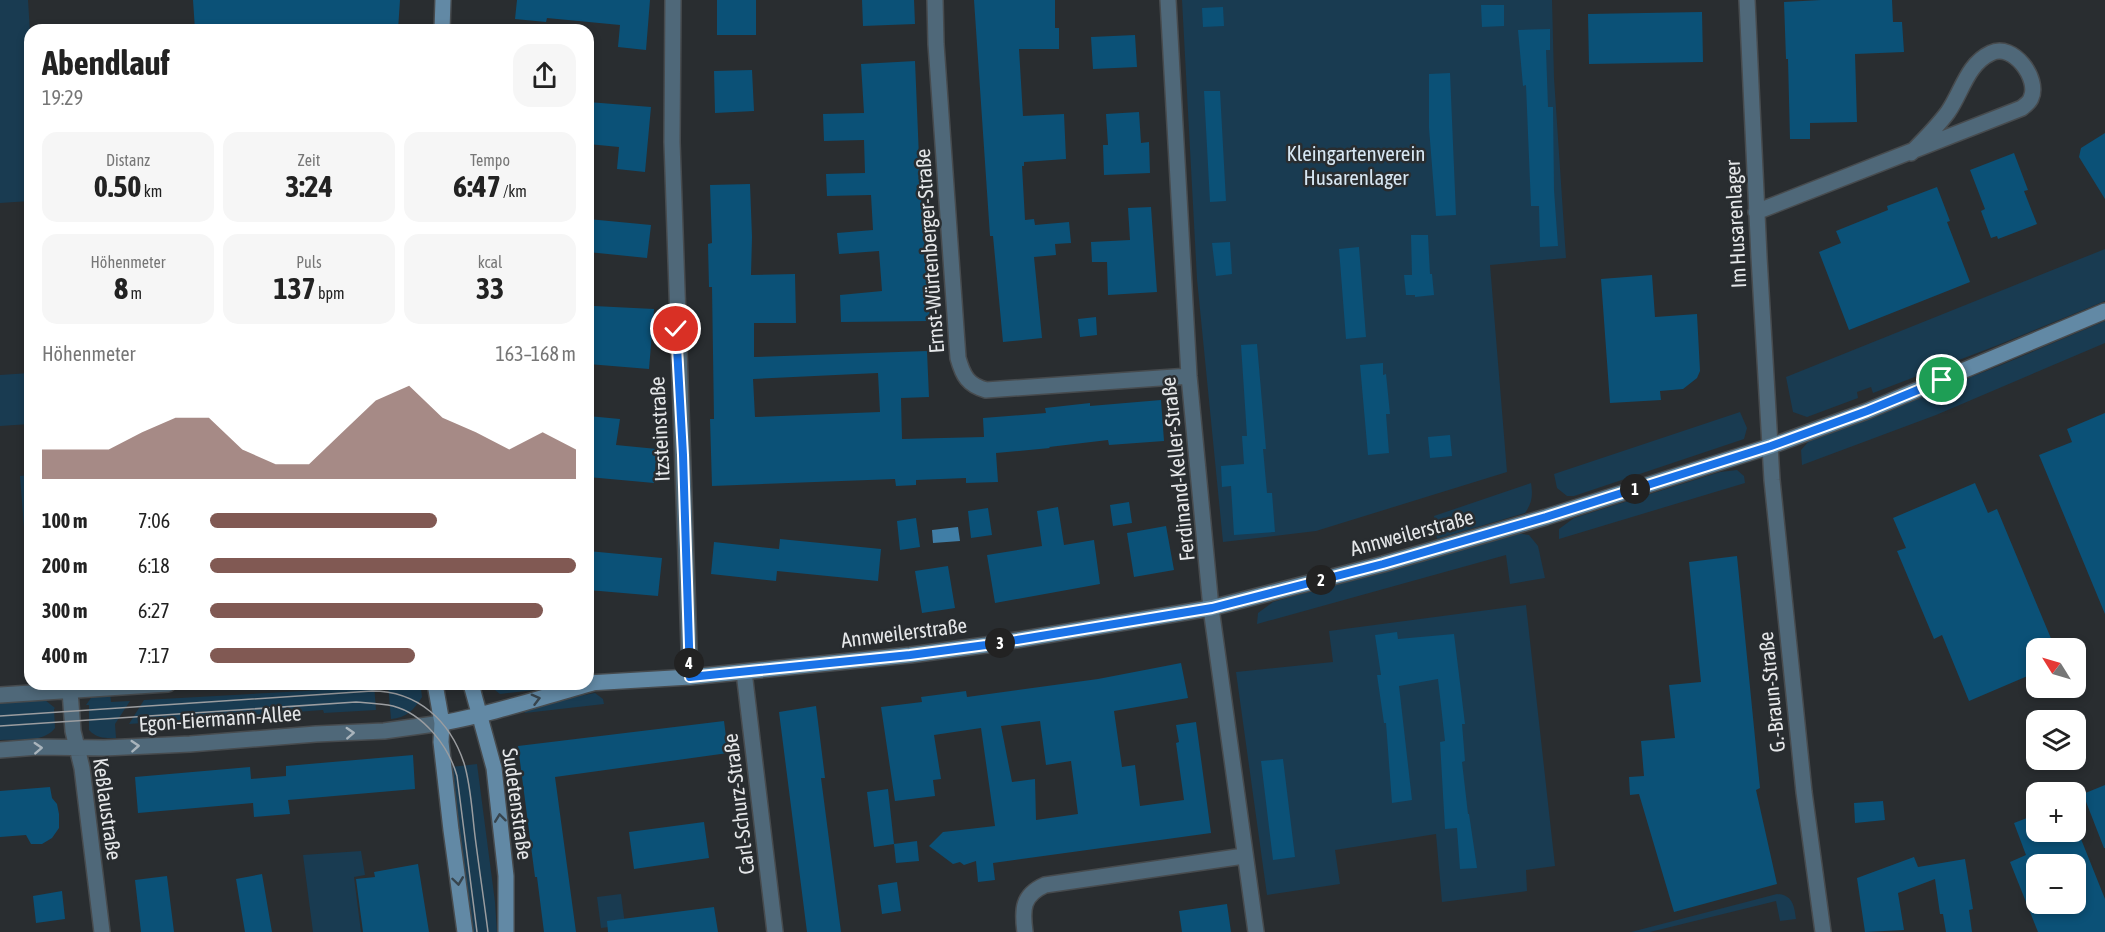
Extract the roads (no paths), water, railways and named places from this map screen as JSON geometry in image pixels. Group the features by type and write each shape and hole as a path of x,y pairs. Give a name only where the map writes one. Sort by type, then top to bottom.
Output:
{"street":[{"path":"442,24 443,0"},
{"name":"Itzsteinstraße","path":"673,0 672,142 676,329 683,455 690,677"},
{"name":"Ernst-Würtenberger-Straße","path":"935,0 957,347 962,374 968,382 986,390 1189,376"},
{"name":"Ferdinand-Keller-Straße","path":"1168,0 1189,376 1212,608 1256,932"},
{"name":"Im Husarenlager","path":"1747,0 1756,212 1771,446"},
{"path":"1756,212 1911,153 2022,108 2031,98 2033,83 2019,58 2004,51 1995,52 1975,64 1949,110 1911,153"},
{"name":"Annweilerstraße","path":"594,683 744,672 986,645 1212,608 1383,564 1524,524 1771,446 1867,411 2105,311"},
{"name":"G.-Braun-Straße","path":"1771,446 1774,501 1804,792 1823,932"},
{"name":"Carl-Schurz-Straße","path":"744,672 775,932"},
{"name":"Egon-Eiermann-Allee","path":"0,695 94,690"},
{"path":"436,690 465,932"},
{"name":"Sudetenstraße","path":"473,690 494,768 506,876 506,932"},
{"name":"Annweilerstraße","path":"441,723 480,716 565,690"},
{"name":"Keßlaustraße","path":"70,692 76,746 82,768 102,932"},
{"name":"Egon-Eiermann-Allee","path":"0,750 190,744 384,731 441,723"},
{"path":"1025,932 1023,912 1025,905 1036,889 1045,885 1244,856"}],"tram line":[{"path":"0,716 372,691 404,696 430,711 441,722 458,748 464,763 470,790 488,932"},
{"path":"0,726 356,702 388,705 404,710 415,716 434,733 448,754 457,776 477,932"}],"park label":[{"name":"Kleingartenverein Husarenlager","path":"1356,166"}]}
